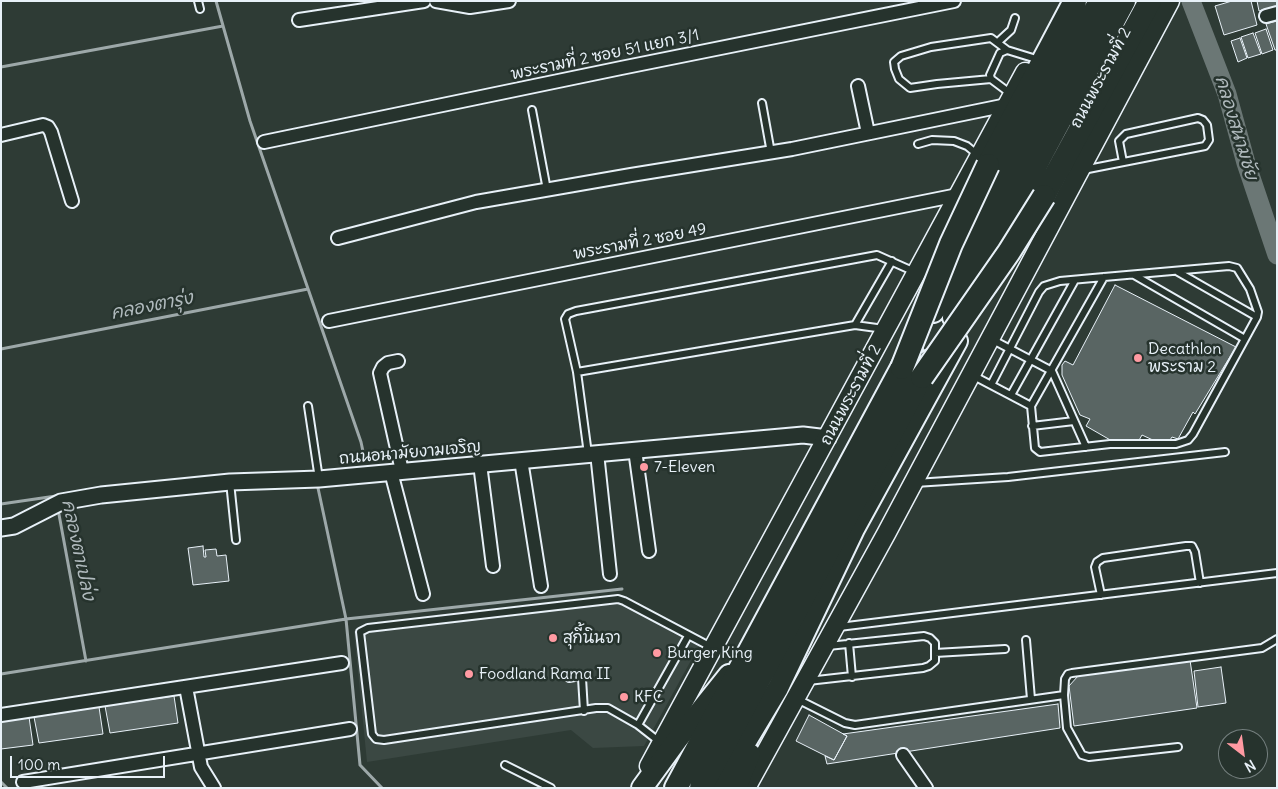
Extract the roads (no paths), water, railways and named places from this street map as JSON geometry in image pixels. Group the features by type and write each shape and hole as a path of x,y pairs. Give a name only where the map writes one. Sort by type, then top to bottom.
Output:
{"highway":[{"path":"912,373 967,206 1075,1"},
{"name":"ถนนพระรามที่ 2","path":"676,788 708,726 729,675 778,594 1094,1"},
{"path":"700,788 1100,1"},
{"path":"676,788 1124,1"},
{"name":"ถนนพระรามที่ 2","path":"718,788 778,688 854,529 1142,1"},
{"path":"912,373 1032,217 1150,1"},
{"path":"642,788 677,740 729,675"},
{"path":"736,788 778,688"}],"main road":[{"name":"ถนนพระรามที่ 2","path":"637,788 1064,1"},
{"name":"ถนนพระรามที่ 2","path":"746,788 913,484 1170,1"}],"street":[{"path":"299,20 424,1"},
{"path":"436,1 470,7 509,1"},
{"name":"พระรามที่ 2 ซอย 51 แยก 3/1","path":"264,142 954,1"},
{"path":"858,86 868,133"},
{"path":"338,238 476,202 771,153 868,133 1009,100"},
{"path":"1,135 43,125 48,127 72,201"},
{"name":"พระรามที่ 2 ซอย 49","path":"329,321 958,196"},
{"path":"398,361 388,363 380,373 396,472 423,594"},
{"name":"ถนนอนามัยงามเจริญ","path":"1,528 14,526 61,502 102,495 230,482 320,479 803,435 828,438"},
{"path":"635,450 649,551"},
{"path":"592,454 610,574"},
{"path":"521,460 541,586"},
{"path":"480,464 493,566"},
{"path":"1,715 342,663"},
{"path":"186,687 201,767 214,788"},
{"path":"24,782 350,730"},
{"path":"903,755 926,788"}],"lane":[{"path":"198,1 200,9"},
{"path":"998,42 1011,30 1015,18"},
{"path":"991,79 910,88 899,79 894,62 901,56 932,47 991,38 1007,50 1033,58"},
{"path":"1007,50 1000,53 990,75 991,79 1009,100"},
{"path":"762,103 771,153"},
{"path":"532,110 547,190"},
{"path":"1078,173 1205,146 1209,140 1207,125 1198,118 1126,134 1119,141 1124,162"},
{"path":"918,144 932,140 954,141 967,146 979,156"},
{"path":"592,454 566,319 568,314 877,255 916,273"},
{"path":"855,324 892,261"},
{"path":"991,385 1039,292 1044,286 1060,281 1104,277 1132,275 1229,266 1237,268 1250,289 1258,312 1257,316 1188,440 1176,444 1110,444 1040,452 1035,448 1031,406 1104,277"},
{"path":"1177,271 1257,316"},
{"path":"1132,275 1245,340"},
{"path":"1011,395 1075,280"},
{"path":"577,372 855,324 886,330"},
{"path":"990,338 1052,371 1086,447"},
{"path":"971,374 1031,406"},
{"path":"308,406 320,479"},
{"path":"1032,426 1074,421"},
{"path":"913,484 1008,477 1225,452"},
{"path":"230,482 236,540"},
{"path":"1101,595 1096,567 1097,562 1103,558 1186,546 1192,546 1195,552 1200,582"},
{"path":"835,628 1277,574"},
{"path":"662,744 638,724 608,708 596,708 394,738 376,739 372,734 360,632 368,628 614,599 624,601 713,648"},
{"path":"638,724 688,636"},
{"path":"805,682 923,668 930,666 935,661 935,643 930,638 924,636 825,646"},
{"path":"1178,747 1089,758 1082,755 1067,728 1064,695 1065,679 1068,674 1262,648 1277,639"},
{"path":"1026,640 1031,699"},
{"path":"850,643 852,677"},
{"path":"935,653 1005,649"},
{"path":"569,678 580,676 582,678 584,711"},
{"path":"796,698 845,723 855,724 1064,695"},
{"path":"505,765 551,788"}],"waterway":[{"path":"216,1 250,121 361,442 365,461"},
{"name":"คลองสนามชัย","path":"1191,1 1227,94 1246,163 1277,255"},
{"path":"1,67 223,26"},
{"name":"คลองตารุ่ง","path":"1,349 308,289"},
{"path":"318,488 346,619 360,765 382,788"},
{"name":"คลองตาเปล่ง","path":"1,504 56,496 57,500"},
{"name":"คลองตาเปล่ง","path":"58,509 86,661"},
{"path":"1,674 346,619 622,589"},
{"path":"1,782 7,788"}],"place":[{"name":"Decathlon พระราม 2","path":"1138,358"},
{"name":"7-Eleven","path":"644,467"},
{"name":"สุกี้นินจา","path":"553,638"},
{"name":"Burger King","path":"657,653"},
{"name":"Foodland Rama II","path":"469,674"},
{"name":"KFC","path":"624,697"}]}
